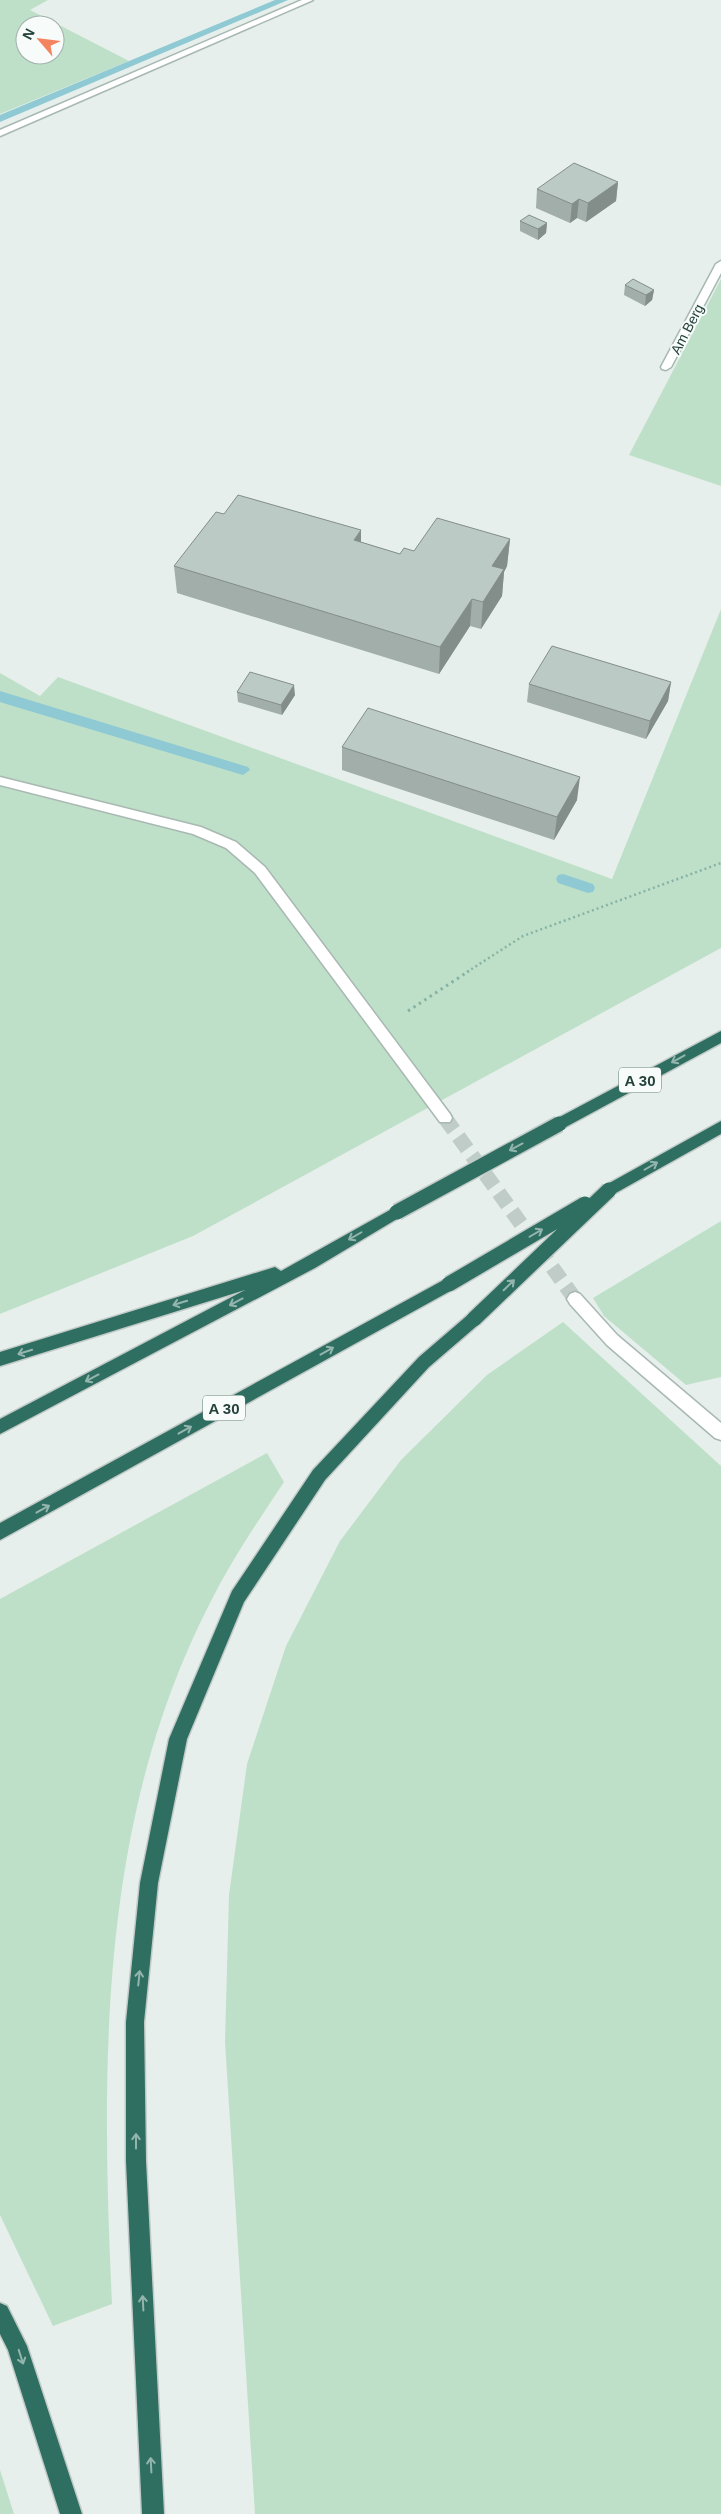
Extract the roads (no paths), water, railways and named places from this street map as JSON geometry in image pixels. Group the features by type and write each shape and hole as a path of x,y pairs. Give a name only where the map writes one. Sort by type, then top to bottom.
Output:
{"highway":[{"name":"A 30","path":"0,1427 310,1263 397,1212 721,1036"},
{"name":"A 30","path":"0,1532 449,1284 721,1127"},
{"path":"153,2514 136,2161 135,2022 149,1883 178,1739 238,1596 319,1476 424,1362 474,1319 609,1190"},
{"path":"0,1359 310,1263"},
{"path":"0,2313 17,2346 71,2514"}],"street":[{"path":"0,133 310,0"},
{"name":"Am Berg","path":"666,367 721,264"},
{"path":"0,781 196,830 231,845 260,870 378,1031 445,1118"},
{"path":"575,1299 612,1340 721,1433"}],"waterway":[{"path":"0,119 283,0"},
{"path":"0,696 243,770"},
{"path":"563,879 588,888"}],"tunnel":[{"path":"445,1118 575,1299"}]}
